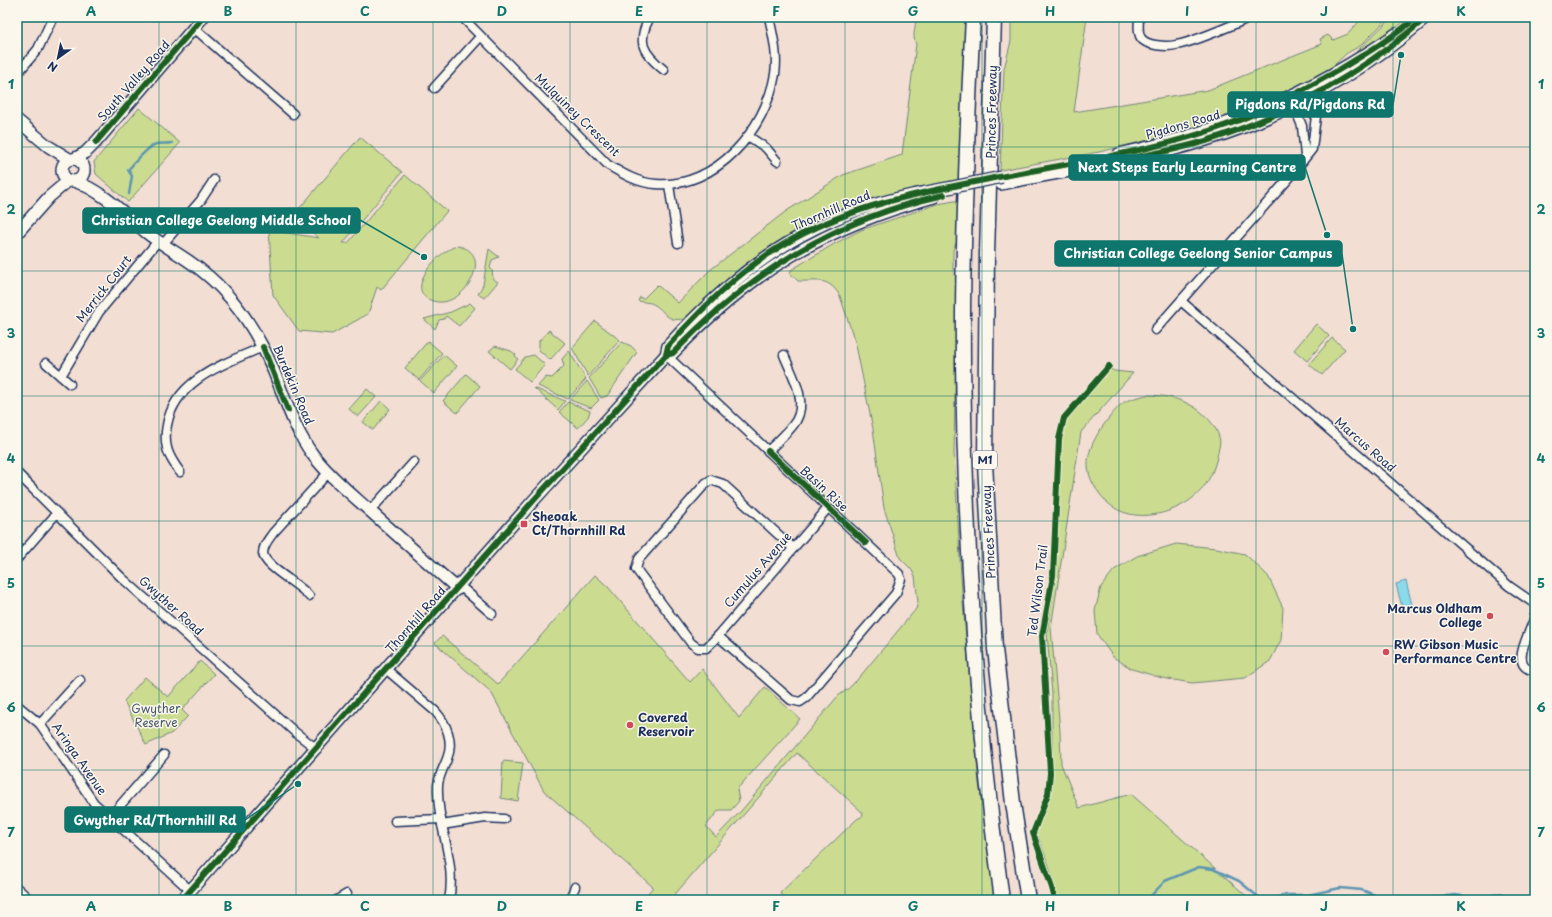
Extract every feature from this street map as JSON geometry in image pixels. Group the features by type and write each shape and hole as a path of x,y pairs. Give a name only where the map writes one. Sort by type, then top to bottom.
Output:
{"highway":[{"name":"Princes Freeway","path":"973,17 967,140 964,274 963,362 965,462 972,614 978,702 989,803 1002,900"},
{"name":"Princes Freeway","path":"994,17 987,254 985,463 995,650 1013,803 1028,900"}],"street":[{"path":"17,74 38,48 54,17"},
{"name":"South Valley Road","path":"17,233 49,197 68,170 96,142 204,17"},
{"name":"Mulquiney Crescent","path":"462,17 608,164 638,181 669,185 684,181 709,170 733,152 748,136 763,112 775,74 776,54 769,17"},
{"path":"650,17 642,39 644,49 651,60 664,70"},
{"path":"1139,17 1138,33 1141,39 1146,43 1171,46 1199,38 1251,17"},
{"name":"Pigdons Road","path":"1304,95 1371,51 1417,17"},
{"name":"Pigdons Road","path":"1002,180 1139,157 1234,132 1304,95 1340,81 1372,60 1427,17"},
{"path":"194,28 293,114"},
{"path":"434,88 480,36"},
{"path":"1155,330 1290,177 1313,147 1316,120 1315,112 1304,95"},
{"path":"1292,101 1304,133 1305,156"},
{"path":"17,120 48,146 68,170"},
{"path":"748,136 766,148 777,161"},
{"name":"South Valley Road","path":"68,170 80,178 96,142"},
{"name":"Burdekin Road","path":"103,196 83,169 80,161 68,170 161,243 192,262 216,283 240,310 263,346 292,421 306,445 328,473 459,587"},
{"name":"Merrick Court","path":"61,376 99,312 201,200 214,180"},
{"name":"Thornhill Road","path":"182,900 387,670 534,500 666,355 673,353 726,302 767,270 803,248 864,219 958,189 1002,180"},
{"path":"669,185 678,243"},
{"name":"Marcus Road","path":"1180,301 1503,581 1535,604"},
{"path":"180,472 167,454 165,446 167,422 174,403 186,388 208,372 263,346"},
{"name":"Basin Rise","path":"666,355 899,574 900,584 896,593 806,698 800,702 790,700 718,636"},
{"path":"768,452 796,422 800,405 799,391 784,355"},
{"path":"46,363 70,384"},
{"path":"370,511 414,462"},
{"name":"Gwyther Road","path":"17,473 121,577 296,733 317,748"},
{"path":"309,596 301,587 266,560 263,553 267,541 273,533 328,473"},
{"name":"Cumulus Avenue","path":"793,548 722,484 711,480 706,483 639,559 636,569 691,643 698,648 706,648 828,508"},
{"path":"17,559 57,513"},
{"path":"459,587 492,614"},
{"path":"1535,616 1521,654 1524,666 1527,669 1535,671"},
{"path":"387,670 435,711 441,717 448,731 449,750 438,784 450,874 449,900"},
{"path":"40,724 80,680"},
{"name":"Aringa Avenue","path":"17,705 40,724 94,803 191,891"},
{"path":"110,817 164,755"},
{"path":"394,821 442,822 485,818 504,819"},
{"path":"569,900 575,887"},
{"path":"17,888 30,900"},
{"path":"337,900 347,894"}],"green space":[{"path":"915,17 967,17 961,179 877,199 800,229 775,243 750,260 684,319 672,319 651,303 638,301 640,297 643,299 657,285 678,303 710,270 785,212 843,175 902,155 916,44 914,37"},
{"path":"1011,17 1087,17 1074,112 1208,90 1322,44 1320,39 1328,35 1333,40 1348,34 1363,17 1389,17 1360,46 1347,53 1331,68 1275,97 1234,115 1187,131 1099,152 1000,170 1004,69 1011,41"},
{"path":"1392,17 1411,17 1366,49 1356,52"},
{"path":"139,108 180,143 128,202 96,174 94,162"},
{"path":"360,137 402,172 343,243 348,243 405,175 447,211 381,290 377,287 368,314 332,334 299,331 273,295 269,230 319,238 293,216"},
{"path":"960,200 957,241 953,250 953,273 957,278 954,454 962,593 979,784 997,900 788,900 780,893 857,819 863,816 862,812 797,753 670,900 642,900 653,887 544,791 491,692 435,643 442,636 498,684 595,575 608,587 690,682 702,669 739,718 765,687 800,719 737,789 739,801 731,810 719,810 706,826 716,837 742,810 838,696 857,680 916,609 918,602 915,576 911,569 900,558 884,508 873,429 856,345 840,296 831,285 822,281 798,281 790,273 791,270 834,244 861,230 938,204"},
{"path":"457,246 469,250 474,258 475,268 472,279 465,289 455,297 445,302 433,301 424,296 421,289 422,281 432,263 440,255"},
{"path":"489,249 499,257 492,260 490,268 492,270 493,279 498,282 484,298 478,294 483,285"},
{"path":"470,303 475,308 459,326 446,316 444,319 439,320 435,329 424,319 451,312"},
{"path":"595,321 620,340 588,376 572,348"},
{"path":"1316,324 1329,336 1307,361 1294,350"},
{"path":"549,330 565,343 550,360 539,350 539,341"},
{"path":"1332,338 1345,349 1322,375 1309,364"},
{"path":"428,341 442,353 419,380 405,368"},
{"path":"622,342 631,346 637,352 607,396 601,398 589,378"},
{"path":"495,346 511,351 516,355 515,357 518,359 510,369 489,351"},
{"path":"569,351 586,379 568,399 538,386 546,377 552,378 564,366 562,359"},
{"path":"444,355 457,366 434,393 420,381"},
{"path":"534,355 545,365 530,382 515,369 525,357"},
{"path":"1109,368 1114,371 1133,373 1081,432 1051,628 1060,731 1061,764 1079,808 1131,794 1251,900 1058,900 1049,866 1038,836 1036,835 1037,824 1050,790 1052,776 1052,694 1047,633 1055,583 1062,432 1067,415"},
{"path":"466,374 480,386 457,413 443,401"},
{"path":"587,381 599,400 591,408 570,400"},
{"path":"534,388 565,401 558,410"},
{"path":"367,389 376,397 358,417 349,409"},
{"path":"1146,395 1174,398 1188,403 1200,411 1211,422 1218,433 1220,442 1211,475 1203,488 1182,505 1169,511 1141,515 1127,513 1115,508 1104,499 1091,480 1088,470 1088,461 1093,443 1098,433 1120,405 1134,398"},
{"path":"381,401 390,409 373,430 363,422"},
{"path":"568,402 590,411 588,417 578,428 559,412"},
{"path":"1176,544 1216,548 1245,554 1268,576 1283,608 1281,640 1270,661 1245,678 1192,683 1162,678 1132,669 1113,657 1097,634 1095,611 1101,587 1114,570 1137,556"},
{"name":"Gwyther Reserve","path":"200,661 214,674 182,710 188,716 172,733 146,745 124,701 145,677 168,697"},
{"path":"503,761 523,763 518,801 501,798"}],"water":[{"path":"1406,581 1413,609 1403,611 1396,584"}],"waterway":[{"path":"129,194 132,176 128,170 153,145 172,143"},
{"path":"1147,900 1165,881 1199,867 1213,869 1239,881 1262,900"},
{"path":"1275,900 1282,895 1308,895 1340,888 1362,890 1386,900"},
{"path":"1396,900 1455,895 1474,898 1501,894 1510,900"}],"cycle path":[{"path":"96,142 203,17"},
{"path":"182,900 534,500 666,355 668,346 727,286 760,260 777,248 819,226 869,207 921,193 1117,155 1204,133 1246,118 1299,92 1337,71 1388,39 1417,17"},
{"path":"1093,166 1192,145 1236,131 1266,119 1295,105 1350,74 1377,56 1427,17"},
{"path":"666,355 673,353 702,324 732,298 764,274 796,253 830,234 866,219 904,205 944,195"},
{"path":"263,347 288,410"},
{"name":"Ted Wilson Trail","path":"1055,900 1033,833 1048,794 1050,773 1042,636 1053,576 1059,439 1064,418 1109,366"},
{"path":"768,451 866,543"}],"place":[{"name":"Pigdons Rd/Pigdons Rd","path":"1401,55"},
{"name":"Next Steps Early Learning Centre","path":"1327,235"},
{"name":"Christian College Geelong Middle School","path":"424,257"},
{"name":"Christian College Geelong Senior Campus","path":"1353,329"},
{"name":"Sheoak Ct/Thornhill Rd","path":"524,524"},
{"name":"Marcus Oldham College","path":"1490,616"},
{"name":"RW Gibson Music Performance Centre","path":"1386,652"},
{"name":"Covered Reservoir","path":"630,725"},
{"name":"Gwyther Rd/Thornhill Rd","path":"298,784"}]}
